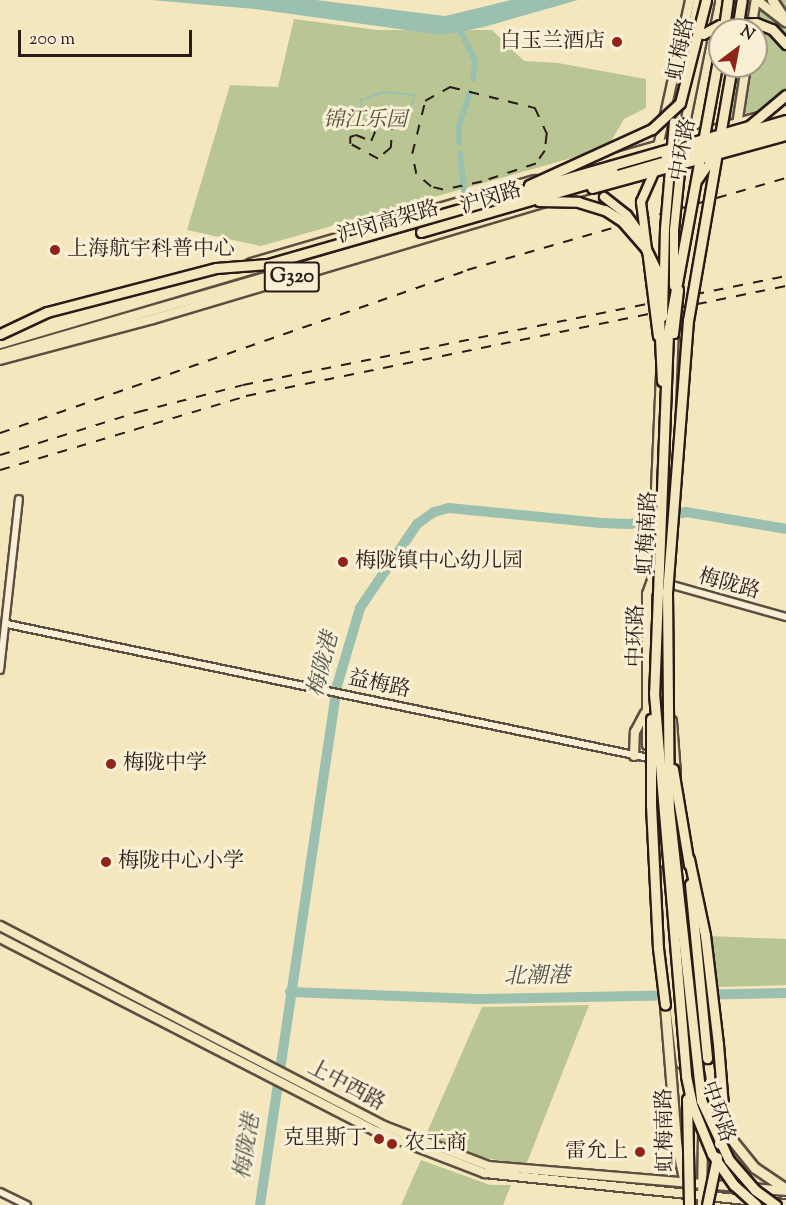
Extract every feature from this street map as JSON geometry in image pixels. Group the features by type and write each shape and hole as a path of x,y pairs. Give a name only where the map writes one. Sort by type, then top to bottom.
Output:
{"highway":[{"path":"500,204 652,129 680,103 708,0"},
{"path":"725,18 728,0"},
{"path":"739,18 742,0"},
{"path":"772,0 786,22"},
{"path":"703,34 720,25 756,23 772,29 786,44"},
{"name":"中环路","path":"715,78 668,333 667,415 656,591 654,693 686,1076 692,1105 712,1154 734,1185 756,1205"},
{"name":"中环路","path":"730,78 688,320 666,591 669,809 701,1100 729,1160 755,1190 776,1205"},
{"path":"749,126 786,95"},
{"name":"沪闵高架路","path":"0,354 786,121"},
{"name":"沪闵高架路","path":"0,343 268,264 500,204 749,126 786,121"},
{"path":"537,201 786,134"},
{"path":"500,204 537,201 578,202 605,210 622,221 645,247 657,272 659,356 667,415"},
{"path":"0,335 58,309 216,268 268,264"},
{"path":"654,693 649,742 658,948 672,1006 676,1142 685,1183"},
{"path":"670,753 705,935 723,1090 720,1141 704,1202"},
{"path":"689,859 707,1058 716,1104 732,1140 755,1168 786,1190"},
{"path":"703,1122 709,1075"},
{"path":"686,1076 687,1205"}],"main road":[{"name":"虹梅路","path":"653,170 690,0"},
{"name":"虹梅路","path":"668,176 674,122 698,0"},
{"name":"虹梅路","path":"680,176 708,0"},
{"path":"753,18 757,0 786,22"},
{"path":"732,148 744,78"},
{"name":"沪闵路","path":"0,335 786,109"},
{"name":"沪闵路","path":"436,209 455,216 786,121"},
{"path":"674,334 684,242 699,178 730,141 786,121"},
{"name":"沪闵路","path":"0,360 153,319 584,190 786,134"},
{"path":"662,347 655,327 649,249 642,219 642,194 667,154"},
{"name":"虹梅南路","path":"668,176 652,580 661,761 680,906 688,926"},
{"name":"虹梅南路","path":"680,176 674,230 674,334 666,584 661,654 661,819 673,979 672,1006 680,1055 689,1144 685,1183 687,1205"},
{"path":"584,190 603,198 627,215 649,249"},
{"name":"虹梅南路","path":"652,580 647,594 647,757 653,800 659,881 673,979"},
{"name":"虹梅南路","path":"666,584 675,762 692,895 688,926 703,1122 704,1202"},
{"path":"661,654 669,639"},
{"path":"646,662 656,643"},
{"path":"634,756 635,732 646,712"},
{"path":"653,800 661,819"},
{"path":"659,881 665,866"},
{"path":"691,914 706,925"},
{"name":"上中西路","path":"0,926 378,1132 484,1173 685,1195 704,1202 786,1204"},
{"name":"上中西路","path":"0,938 266,1070 289,1076 384,1126 489,1166 786,1190"}],"street":[{"path":"0,670 7,624 19,499"},
{"name":"梅陇路","path":"666,584 786,617"},
{"name":"益梅路","path":"7,624 634,756 675,762"},
{"path":"0,1192 27,1205"}],"green space":[{"path":"751,0 786,0 786,101 729,119 737,78 768,78 768,18 748,18"},
{"name":"锦江乐园","path":"294,19 377,30 492,30 524,61 558,63 646,79 646,108 624,119 607,148 261,246 187,230 230,85 278,87"},
{"path":"708,936 786,939 786,985 716,987"},
{"path":"589,1005 526,1165 474,1156 425,1137 482,1007"},
{"path":"421,1160 490,1185 511,1185 503,1205 401,1205"}],"shaded area":[{"path":"151,0 316,0 445,16 511,0 578,0 484,27 442,35 255,9"}],"waterway":[{"path":"458,27 475,61 473,79"},
{"path":"384,92 415,95 409,117 361,116 361,100 384,92"},
{"path":"459,143 459,126 470,93"},
{"path":"460,153 464,191"},
{"name":"梅陇港","path":"260,1205 337,686 360,608 417,524 434,512 449,508 630,524 686,512 786,529"},
{"name":"北潮港","path":"290,992 478,999 786,993"}],"railway":[{"path":"450,87 535,108 547,134 545,151 536,164 482,182 443,190 431,187 416,174 412,154 425,101 450,87"},
{"path":"387,114 393,120 391,148 378,159 350,144 350,137 356,135 371,141 381,117 387,114"},
{"path":"0,433 467,270 786,178"},
{"path":"0,455 138,412 243,385 786,276"},
{"path":"0,470 246,396 786,286"}],"place":[{"name":"白玉兰酒店","path":"617,42"},
{"name":"上海航宇科普中心","path":"55,250"},
{"name":"梅陇镇中心幼儿园","path":"343,562"},
{"name":"梅陇中学","path":"111,764"},
{"name":"梅陇中心小学","path":"106,862"},
{"name":"克里斯丁","path":"379,1139"},
{"name":"农工商","path":"392,1144"},
{"name":"雷允上","path":"640,1152"}]}
